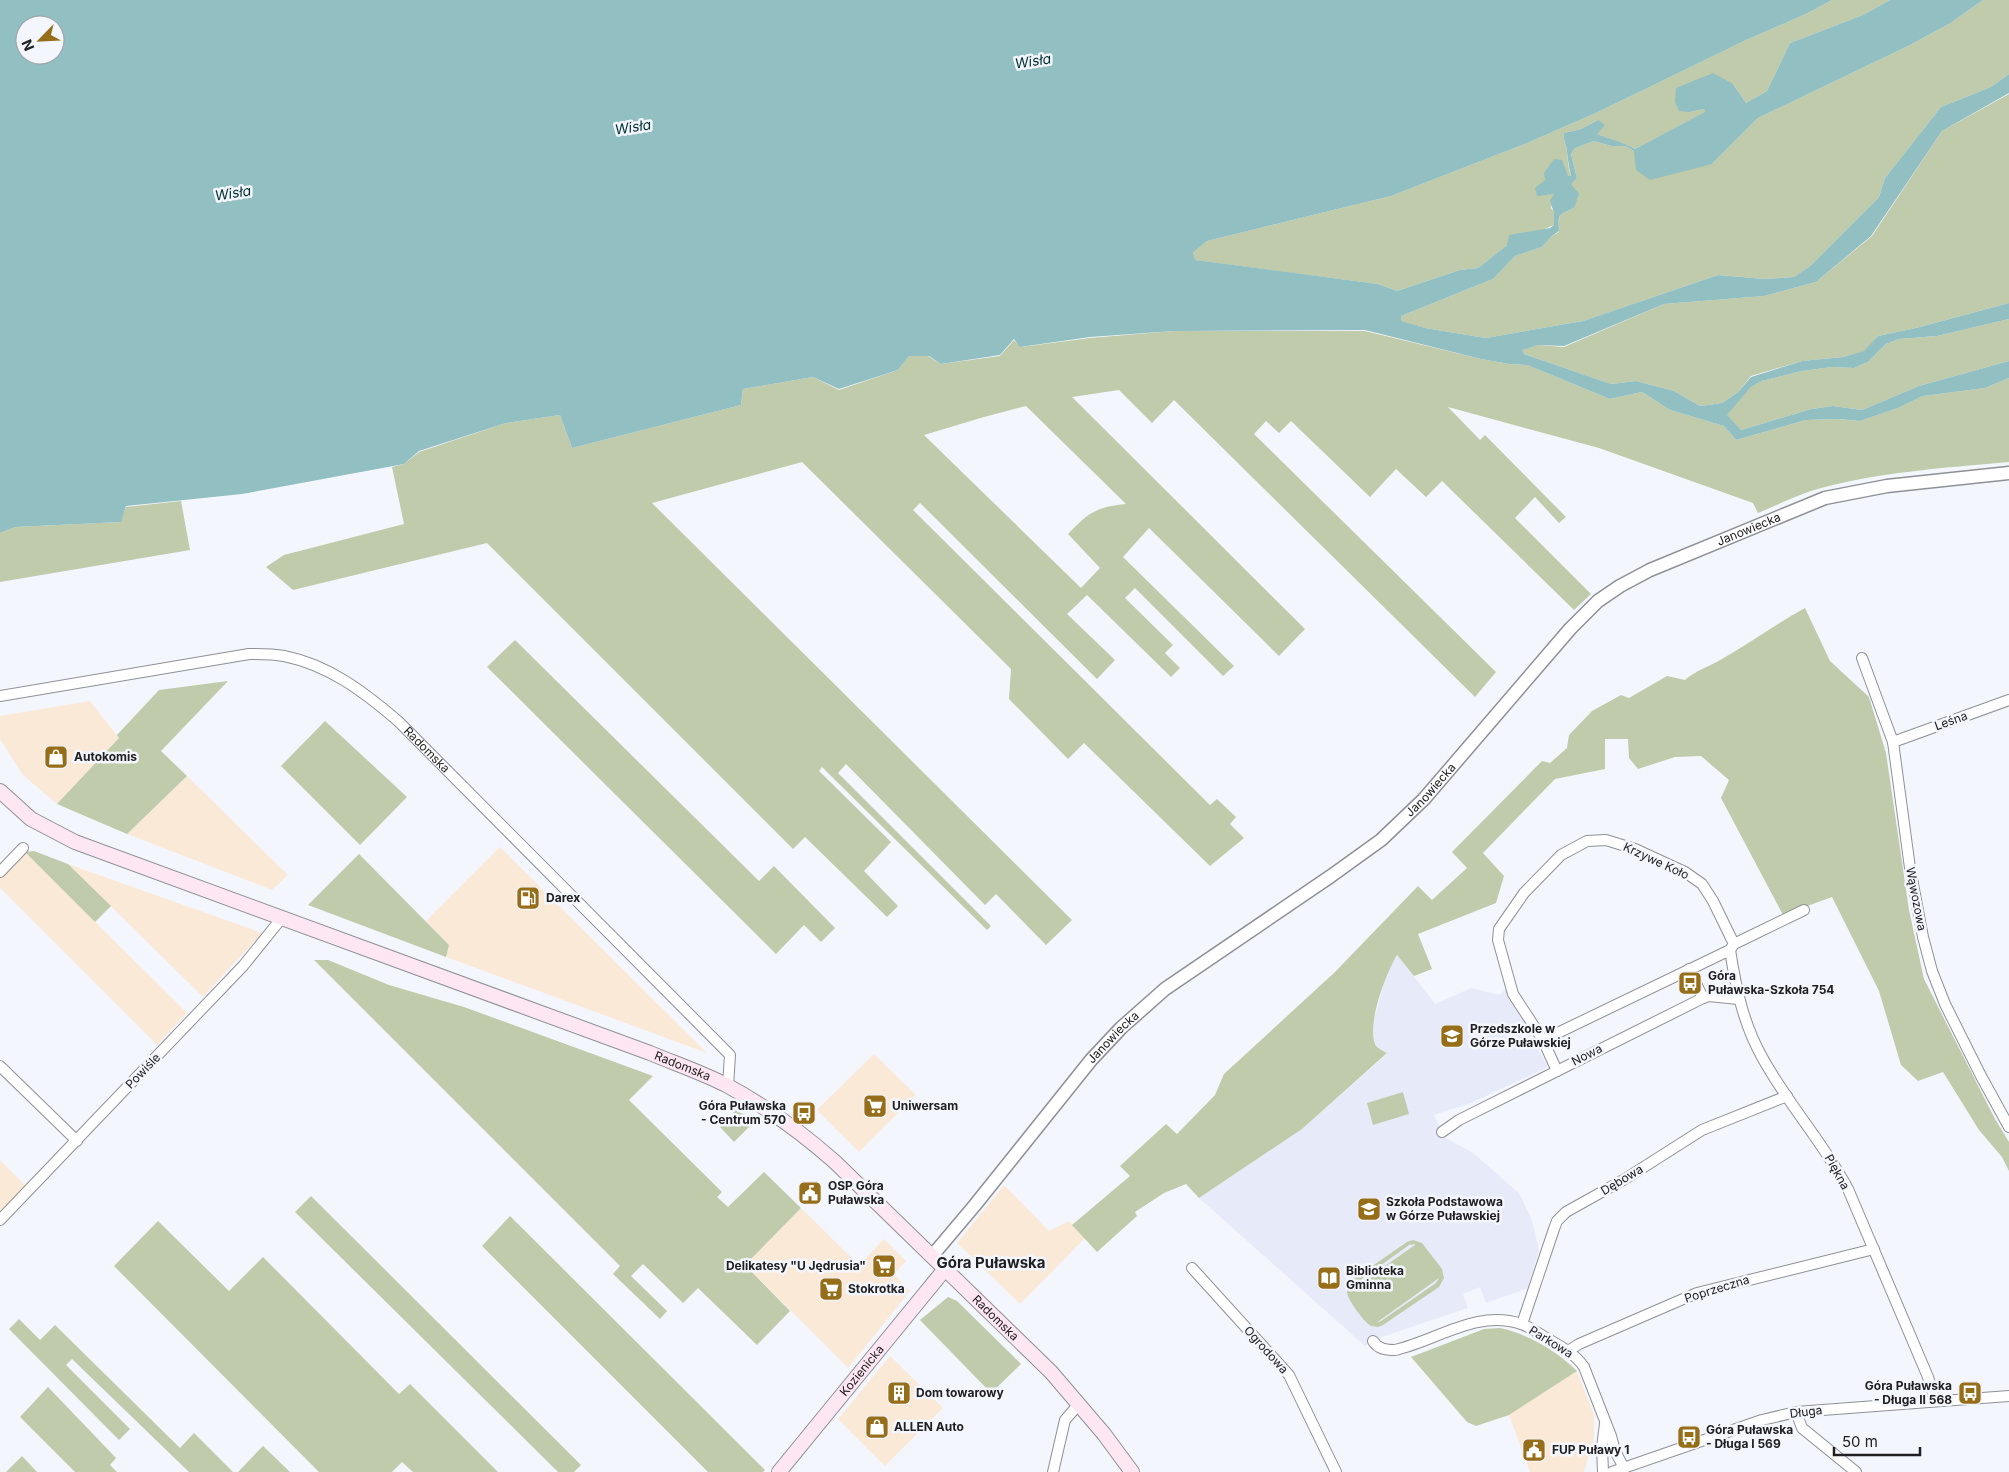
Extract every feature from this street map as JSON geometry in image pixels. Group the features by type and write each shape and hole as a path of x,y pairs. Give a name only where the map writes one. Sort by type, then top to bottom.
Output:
{"main road":[{"name":"Radomska","path":"0,791 31,819 75,842 650,1053 728,1086 799,1131 835,1162 1050,1372 1079,1404 1132,1472"},
{"name":"Kozienicka","path":"779,1472 945,1269"}],"street":[{"name":"Janowiecka","path":"932,1256 976,1205 1091,1060 1126,1023 1165,989 1381,840 1424,799 1570,629 1598,601 1620,586 1650,570 1825,498 1887,486 2009,473"},
{"name":"Radomska","path":"0,696 249,654 284,656 328,671 363,691 398,721 730,1054 728,1086"},
{"name":"Wąwozowa","path":"1862,658 1892,742 1910,868 1923,937 1932,971 1945,1004 1980,1076 2009,1127"},
{"name":"Leśna","path":"1892,742 2009,700"},
{"name":"Krzywe Koło","path":"1557,1070 1543,1040 1512,994 1498,940 1499,929 1524,893 1561,855 1587,841 1606,840 1635,849 1685,872 1702,884 1713,901 1732,947"},
{"path":"0,872 23,848"},
{"path":"1543,1040 1689,969 1804,910"},
{"name":"Powiśle","path":"0,1220 243,966 281,918"},
{"name":"Piękna","path":"1732,947 1738,999 1749,1031 1762,1057 1833,1162 1848,1189 1928,1377 1935,1401"},
{"path":"1689,969 1703,998"},
{"name":"Nowa","path":"1442,1132 1459,1120 1703,998 1709,996 1738,999"},
{"path":"0,1066 77,1141"},
{"name":"Dębowa","path":"1522,1324 1557,1221 1566,1212 1625,1179 1702,1130 1787,1096"},
{"name":"Poprzeczna","path":"1568,1351 1579,1344 1697,1293 1874,1249"},
{"name":"Ogrodowa","path":"1192,1268 1289,1375 1336,1472"},
{"name":"Parkowa","path":"1373,1341 1375,1345 1386,1350 1395,1350 1482,1321 1495,1320 1522,1324 1579,1359 1599,1402 1615,1451 1624,1468"},
{"name":"Długa","path":"1612,1472 1762,1420 1796,1412 2009,1396"},
{"path":"1053,1472 1065,1420 1079,1404"},
{"path":"1796,1412 1802,1428 1856,1472"},
{"name":"Parkowa","path":"1603,1472 1602,1447 1605,1424"}],"shaded area":[{"name":"Autokomis","path":"90,701 119,738 57,804 23,775 0,739 0,716"},
{"path":"187,776 288,875 272,890 127,834"},
{"path":"500,847 707,1053 446,957 449,945 426,921"},
{"path":"25,852 187,1013 157,1045 0,888 0,877"},
{"path":"68,864 262,933 203,997"},
{"name":"Szkoła Podstawowa w Górze Puławskiej","path":"1397,954 1435,1004 1471,988 1500,995 1505,989 1548,1067 1471,1103 1434,1115 1445,1138 1472,1152 1519,1193 1532,1220 1539,1250 1528,1288 1486,1303 1480,1287 1463,1294 1468,1308 1376,1339 1365,1346 1199,1198 1302,1129 1387,1054 1375,1044 1372,1028 1387,971"},
{"path":"874,1054 916,1095 859,1152 817,1110"},
{"path":"0,1160 26,1186 2,1211 0,1208"},
{"path":"1004,1185 1049,1231 1069,1221 1085,1238 1020,1304 957,1243"},
{"path":"801,1208 859,1265 884,1239 906,1261 894,1274 910,1291 848,1368 745,1265"},
{"path":"890,1356 943,1408 885,1466 838,1419"},
{"path":"1577,1371 1594,1415 1594,1438 1584,1472 1530,1472 1509,1415"}],"green space":[{"path":"1832,0 1890,0 1863,15 1790,43 1767,91 1746,103 1733,84 1690,112 1704,109 1706,112 1635,149 1597,134 1598,120 1581,129 1564,133 1571,176 1568,176 1554,194 1551,208 1554,212 1554,225 1507,245 1478,268 1460,270 1397,291 1378,284 1194,260 1193,251 1207,241 1391,196 1527,143 1596,113"},
{"path":"1983,0 2009,0 2009,74 1991,87 1941,107 1885,178 1879,197 1810,266 1794,277 1764,279 1718,275 1583,321 1486,338 1401,322 1401,316 1493,279 1515,256 1542,247 1552,236 1559,232 1560,216 1574,208 1570,184 1577,178 1571,154 1575,148 1594,141 1611,146 1625,146 1634,151 1712,164 1758,118 1908,46 1949,24"},
{"path":"2009,94 2009,303 1916,328 1878,336 1865,351 1843,357 1802,361 1751,376 1738,392 1722,403 1700,406 1674,391 1636,381 1611,384 1524,354 1521,350 1538,345 1564,347 1664,304 1764,296 1816,282 1872,236 1942,131"},
{"path":"2009,319 2009,361 1919,386 1862,410 1833,406 1811,409 1741,430 1726,415 1751,387 1762,381 1802,371 1832,367 1854,368 1868,362 1886,344 1899,339 1937,336"},
{"path":"1174,331 1365,331 1481,359 1527,365 1610,399 1642,392 1670,410 1724,426 1736,440 1806,420 1838,419 1860,421 1898,408 1923,396 1985,388 2009,378 2009,462 1959,466 1860,479 1811,491 1758,513 1753,503 1599,448 1448,407 1480,440 1485,435 1566,517 1559,523 1535,497 1515,518 1591,594 1574,610 1442,481 1426,497 1396,469 1370,497 1291,421 1279,433 1266,421 1254,434 1496,672 1475,697 1174,400 1152,423 1119,390 1072,397 1305,629 1279,656 1149,528 1123,557 1234,666 1223,676 1135,588 1125,598 1173,645 1165,653 1180,668 1171,677 1087,595 1067,614 1115,660 1097,679 920,503 913,510 1210,805 1217,799 1236,817 1230,824 1244,838 1210,866 1084,743 1068,759 1009,699 1011,669 802,462 652,503 1072,920 1046,945 996,894 985,905 846,764 838,773 991,926 987,930 822,767 819,771 891,842 864,871 898,906 887,917 805,837 793,849 487,543 293,590 266,567 284,555 404,524 392,467 404,464 419,452 506,423 560,415 572,448 741,405 743,389 813,377 839,390 898,370 909,356 928,356 941,364 1000,356 1014,340 1021,347 1090,338","holes":["1026,406 1126,504 1107,507 1094,512 1082,520 1068,534 1100,568 1081,588 924,435"]},
{"path":"181,501 190,550 0,582 0,533 15,527 120,522 126,507"},
{"path":"1805,608 1830,661 1869,697 1886,753 1909,910 1924,979 1995,1119 2009,1142 2009,1171 2002,1157 1979,1130 1943,1072 1918,1081 1901,1065 1879,991 1832,897 1783,915 1721,798 1729,780 1701,756 1675,757 1638,769 1629,758 1628,739 1605,739 1605,769 1555,779 1483,853 1504,876 1496,903 1418,934 1432,969 1414,976 1397,955 1379,998 1374,1024 1373,1035 1375,1044 1387,1053 1302,1129 1199,1198 1186,1184 1164,1193 1135,1212 1137,1216 1097,1252 1072,1225 1130,1176 1120,1166 1166,1124 1177,1134 1215,1095 1224,1074 1335,972 1418,886 1432,900 1467,868 1452,852 1542,761 1550,763 1567,748 1569,735 1592,711 1621,695 1629,698 1667,676 1685,680"},
{"path":"515,640 759,881 774,866 835,928 821,942 804,925 776,954 487,667"},
{"path":"228,681 161,751 187,776 127,834 57,804 119,738 117,735 159,690"},
{"path":"325,721 407,797 360,845 281,766"},
{"path":"34,851 68,864 111,906 95,922 25,852"},
{"path":"359,854 449,945 446,957 308,905"},
{"path":"314,960 328,960 389,985 464,1007 653,1076 629,1100 722,1192 717,1197 728,1207 764,1172 801,1208 745,1265 790,1311 757,1345 698,1288 683,1303 643,1264 631,1276 667,1311 660,1319 613,1274 620,1266"},
{"path":"1403,1092 1409,1114 1373,1125 1367,1103"},
{"path":"736,1110 755,1121 734,1142 720,1127"},
{"path":"311,1196 581,1465 574,1472 558,1472 295,1212"},
{"path":"510,1216 765,1470 763,1472 708,1472 482,1246"},
{"path":"158,1221 229,1291 263,1257 399,1394 410,1384 498,1472 413,1472 402,1462 392,1472 319,1472 114,1266"},
{"path":"1413,1240 1422,1243 1442,1269 1444,1278 1439,1287 1383,1325 1378,1327 1371,1326 1360,1315 1350,1300 1347,1292 1348,1286 1352,1280 1407,1242","holes":["1409,1245 1415,1245 1352,1289 1355,1284","1439,1278 1436,1283 1376,1323"]},
{"path":"948,1297 957,1301 1021,1364 991,1393 920,1320"},
{"path":"19,1319 40,1340 55,1325 180,1448 194,1433 233,1472 189,1472 72,1359 66,1365 130,1429 119,1440 9,1329"},
{"path":"1500,1328 1521,1334 1542,1344 1577,1371 1509,1415 1476,1426 1467,1422 1411,1357 1484,1329"},
{"path":"48,1387 116,1458 110,1465 117,1472 75,1472 20,1417"},
{"path":"263,1446 290,1472 238,1472"},
{"path":"22,1456 37,1472 6,1472"}],"water":[{"name":"Wisła","path":"0,0 1832,0 1596,113 1527,143 1391,196 1207,241 1193,252 1195,260 1378,284 1397,291 1460,270 1478,268 1507,245 1509,235 1550,228 1554,225 1554,213 1550,201 1554,194 1537,196 1535,188 1545,180 1544,173 1554,159 1562,160 1568,176 1571,176 1564,133 1581,129 1598,120 1605,125 1597,134 1635,149 1705,112 1704,109 1690,112 1679,111 1675,102 1676,88 1713,73 1733,84 1746,103 1767,91 1790,43 1863,15 1890,0 1983,0 1949,24 1908,46 1758,118 1712,164 1650,180 1636,170 1634,151 1625,146 1611,146 1594,141 1575,148 1571,154 1577,178 1571,184 1579,194 1574,208 1560,216 1559,231 1542,247 1515,256 1493,279 1401,316 1401,321 1425,328 1486,338 1583,321 1718,275 1764,279 1794,277 1810,266 1879,197 1885,178 1941,107 1991,87 2009,74 2009,93 1942,131 1871,236 1816,282 1764,296 1664,304 1564,346 1538,345 1522,350 1524,354 1611,384 1636,381 1674,391 1700,406 1722,403 1738,392 1751,377 1802,361 1843,357 1864,351 1878,336 1916,328 2009,303 2009,319 1937,336 1899,339 1886,344 1868,362 1854,368 1832,367 1802,371 1762,381 1751,387 1727,415 1741,430 1811,409 1833,406 1862,410 1919,386 2009,361 2009,378 1985,388 1923,396 1898,408 1860,421 1838,419 1806,420 1736,440 1724,426 1670,410 1642,392 1610,399 1527,365 1481,359 1365,330 1174,331 1090,337 1020,347 1014,339 1000,355 941,364 929,356 909,356 898,370 839,389 813,377 743,389 741,405 572,448 560,415 506,423 419,451 404,464 242,494 126,506 121,522 15,527 0,533"}],"place":[{"name":"Autokomis","path":"56,757"},
{"name":"Darex","path":"528,898"},
{"name":"Góra Puławska-Szkoła 754","path":"1690,983"},
{"name":"Przedszkole w Górze Puławskiej","path":"1452,1036"},
{"name":"Uniwersam","path":"875,1106"},
{"name":"Góra Puławska - Centrum 570","path":"804,1113"},
{"name":"OSP Góra Puławska","path":"810,1193"},
{"name":"Szkoła Podstawowa w Górze Puławskiej","path":"1369,1209"},
{"name":"Delikatesy \"U Jędrusia\"","path":"884,1266"},
{"name":"Biblioteka Gminna","path":"1329,1278"},
{"name":"Stokrotka","path":"831,1289"},
{"name":"Dom towarowy","path":"899,1393"},
{"name":"Góra Puławska - Długa II 568","path":"1970,1393"},
{"name":"ALLEN Auto","path":"877,1427"},
{"name":"Góra Puławska - Długa I 569","path":"1689,1437"},
{"name":"FUP Puławy 1","path":"1534,1450"}],"district":[{"name":"Góra Puławska","path":"991,1263"}]}
